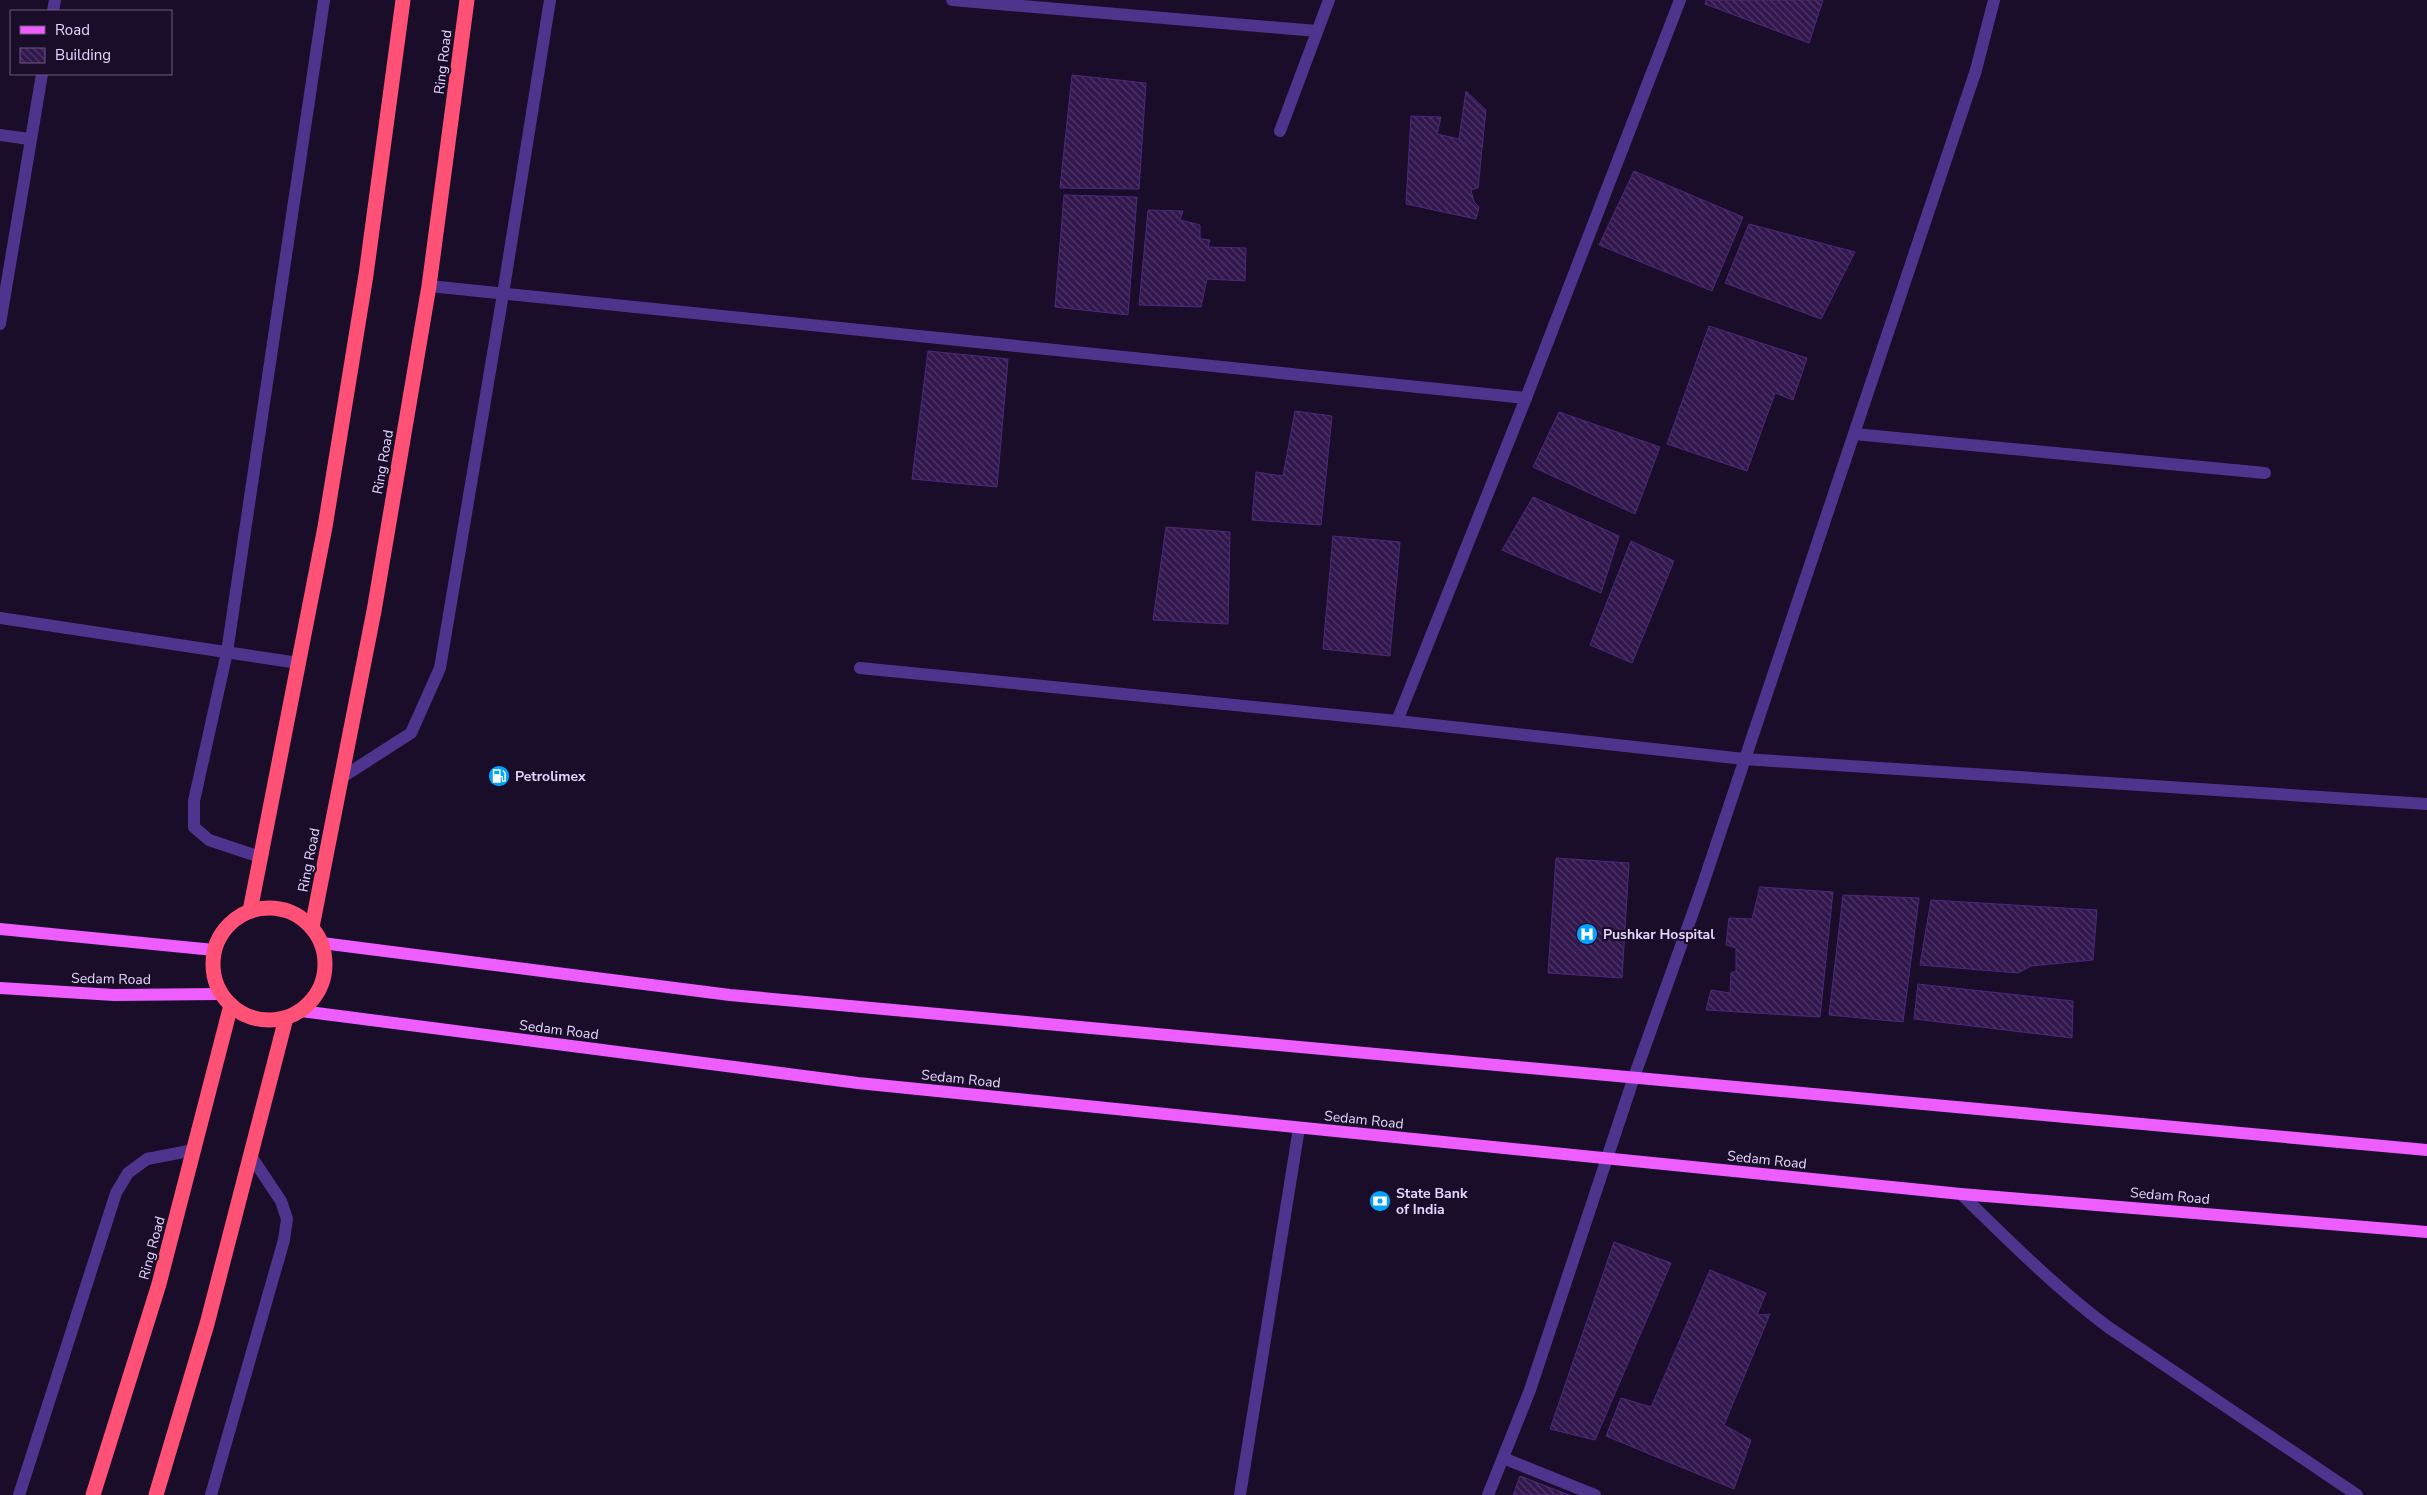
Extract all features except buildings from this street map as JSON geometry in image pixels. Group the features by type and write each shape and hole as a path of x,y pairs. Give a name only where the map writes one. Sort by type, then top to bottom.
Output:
{"highway":[{"path":"250,911 325,527 366,275 403,0"},
{"name":"Ring Road","path":"312,926 374,611 429,286 468,0"},
{"path":"266,908 283,909 299,916 312,926 322,943 326,958 326,974 312,1002 301,1011 286,1018 256,1019 243,1014 226,1000 215,980 212,965 214,950 222,933 234,920 250,911 266,908"},
{"name":"Ring Road","path":"93,1495 159,1284 194,1150 226,1000"},
{"path":"156,1495 207,1324 286,1018"}],"main road":[{"path":"0,929 214,950"},
{"path":"322,943 730,995 2427,1150"},
{"name":"Sedam Road","path":"0,988 226,1000"},
{"name":"Sedam Road","path":"301,1011 858,1084 1961,1194 2427,1232"}],"street":[{"path":"260,857 209,840 194,827 194,801 227,652 324,0"},
{"path":"341,778 411,733 440,668 550,0"},
{"path":"952,0 1317,31"},
{"path":"1280,131 1329,0"},
{"path":"1396,721 1526,398 1680,0"},
{"path":"1488,1495 1530,1390 1634,1077 1854,434 1976,70 1994,0"},
{"path":"0,324 42,75"},
{"path":"0,135 30,139"},
{"path":"429,286 1526,398"},
{"path":"1854,434 2265,473"},
{"path":"0,618 298,663"},
{"path":"860,668 1396,721 1744,759 2427,804"},
{"path":"1240,1495 1299,1128"},
{"path":"19,1495 116,1194 128,1173 147,1159 194,1150"},
{"path":"211,1495 284,1240 286,1219 281,1201 251,1156"},
{"path":"1961,1194 2043,1275 2074,1302 2357,1495"},
{"path":"1503,1458 1595,1495"}],"place":[{"name":"Petrolimex","path":"499,776"},
{"name":"Pushkar Hospital","path":"1587,934"},
{"name":"State Bank of India","path":"1380,1201"}]}
